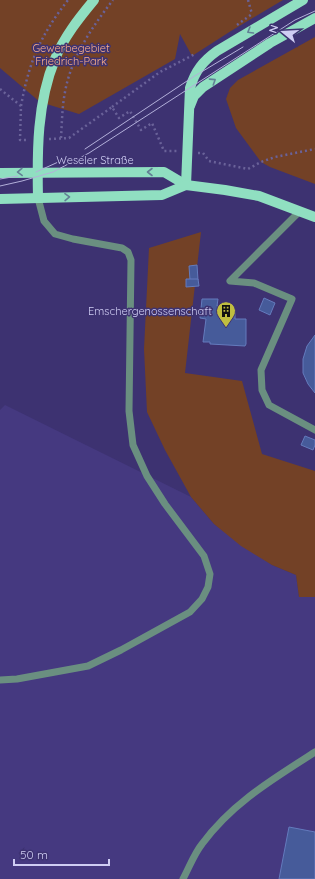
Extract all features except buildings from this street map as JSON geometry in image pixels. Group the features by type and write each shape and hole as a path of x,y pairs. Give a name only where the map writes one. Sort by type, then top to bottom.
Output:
{"main road":[{"path":"38,198 37,172 39,120 48,82 55,58 66,37 81,15 94,0"},
{"path":"186,184 190,88 193,77 204,61 217,50 303,0"},
{"path":"189,110 194,96 203,87 270,43 315,18"},
{"name":"Weseler Straße","path":"0,172 164,172 186,184"},
{"path":"0,199 162,195 186,184 259,196 315,217"}],"lane":[{"path":"0,680 17,679 88,666 122,650 190,612 202,599 208,587 210,574 204,556 147,476 133,445 129,411 131,260 128,252 122,248 73,239 55,234 44,221 38,198"},
{"path":"300,211 230,281 254,283 292,299 261,370 262,390 269,405 315,430"},
{"path":"183,879 201,845 225,816 255,791 315,752"}],"path":[{"path":"68,0 54,17 40,41 26,78 21,106 20,140 69,138 160,72 190,58 196,53"},
{"path":"61,138 65,91 76,57 97,20 113,0"},
{"path":"233,27 252,14"},
{"path":"0,89 21,106"},
{"path":"112,107 119,118 130,111 141,130 152,123 164,151 203,153 209,162 248,169 275,157 315,149"}],"shaded area":[{"path":"5,405 191,497 214,524 272,565 296,575 299,597 315,597 315,879 0,879 0,410"}],"green space":[{"name":"Gewerbegebiet Friedrich-Park","path":"0,0 283,0 192,56 180,34 175,59 79,114 40,102 0,68"},
{"path":"315,37 315,184 270,167 261,162 236,128 226,99 230,88 238,80"},
{"path":"201,232 185,373 242,381 262,454 315,471 315,597 299,597 296,575 272,565 241,546 214,524 191,497 165,450 147,412 144,349 149,248"}],"tram line":[{"path":"0,186 53,172 89,153 295,20 315,11"},
{"path":"85,149 193,77 243,47"},
{"path":"36,172 65,159"},
{"path":"0,179 18,176"}],"place":[{"name":"Emschergenossenschaft","path":"226,328"}]}
